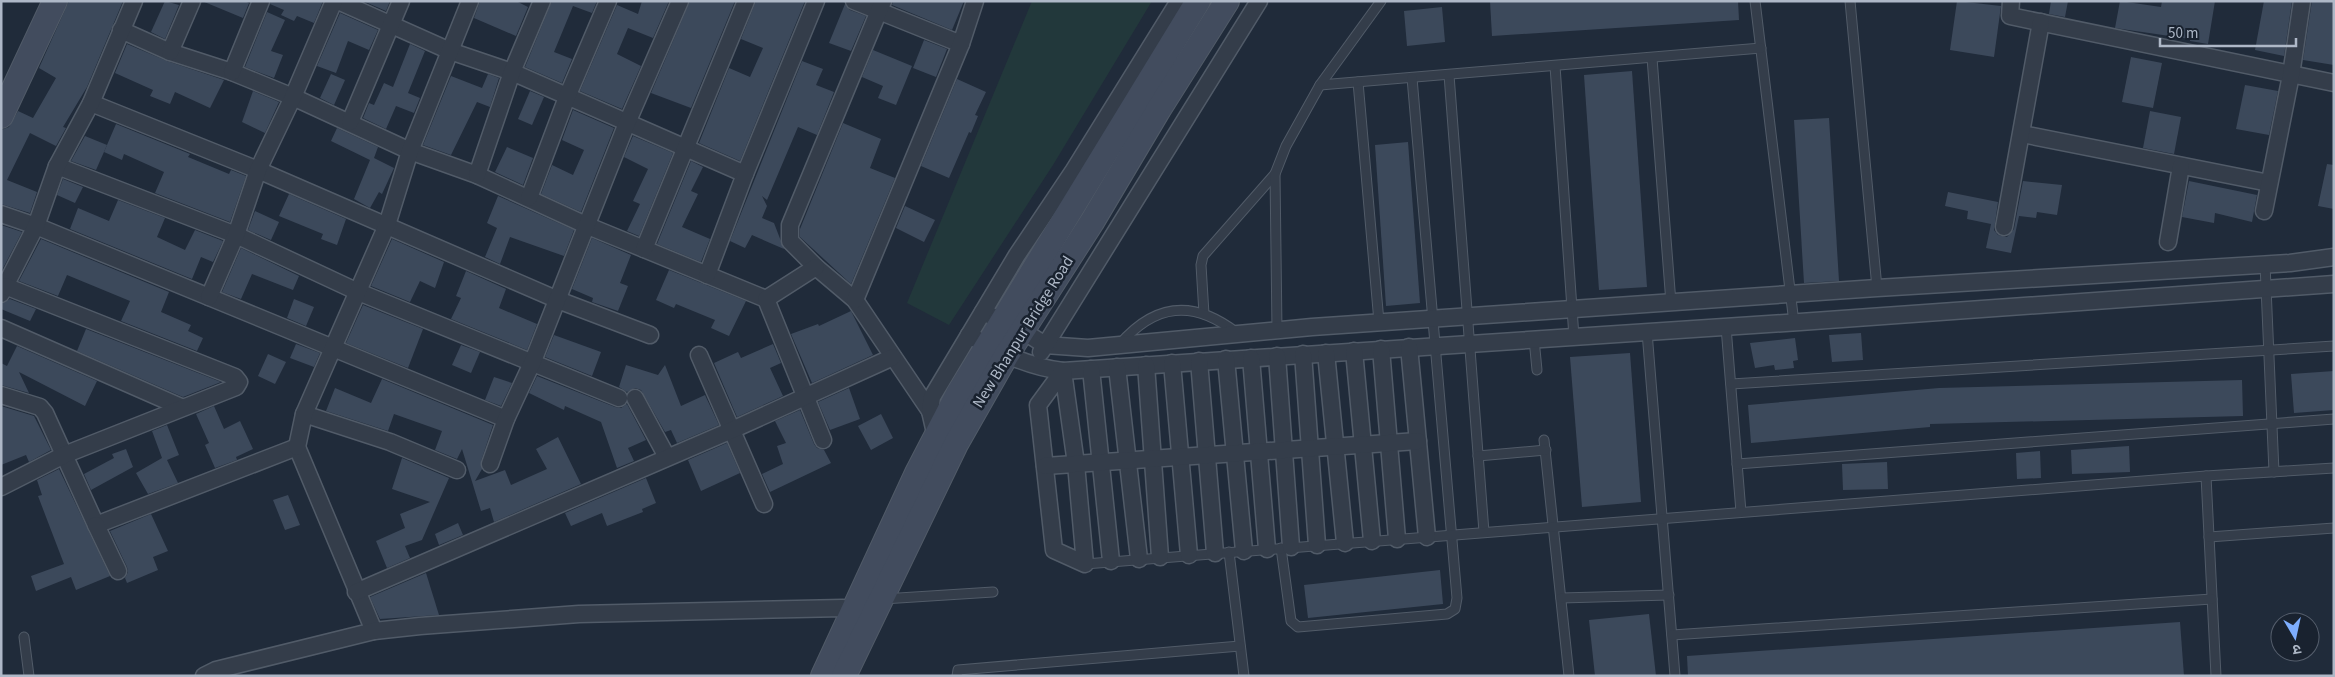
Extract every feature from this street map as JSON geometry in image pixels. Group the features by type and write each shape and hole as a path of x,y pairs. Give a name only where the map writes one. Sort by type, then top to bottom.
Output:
{"street":[{"path":"1,116 54,1"},
{"path":"2,485 64,456 239,385 238,379 3,290 36,226 57,166 91,103 134,1"},
{"path":"170,52 192,1"},
{"path":"232,72 261,1"},
{"path":"209,297 236,235 258,170 293,97 334,1"},
{"path":"338,1 450,51 512,72 745,174"},
{"path":"350,122 401,1"},
{"path":"374,631 356,592 297,447 304,414 334,349 356,291 387,225 410,151 470,1"},
{"path":"476,174 512,72 542,1"},
{"path":"528,198 608,1"},
{"path":"490,464 506,418 533,361 588,226 627,123 680,1"},
{"path":"644,249 746,1"},
{"path":"707,275 745,174 816,1"},
{"path":"854,1 882,6 960,44"},
{"path":"856,300 960,44 975,1"},
{"path":"1179,1 1074,170 1017,255 1003,322 1044,345 1088,348 1118,346 1379,322 1877,288 2260,265 2334,257"},
{"name":"New Bhanpur Bridge Road","path":"1003,322 1198,1"},
{"name":"New Bhanpur Bridge Road","path":"823,676 958,394 1003,322 1226,1"},
{"path":"1034,365 1044,345 1258,1"},
{"path":"2011,1 2010,16 2334,83"},
{"path":"2264,211 2291,74 2302,1"},
{"path":"882,6 790,225 790,240 816,267 856,300 930,411"},
{"path":"2004,227 2042,22"},
{"path":"121,30 170,52 232,72 293,97 410,151 476,174 588,226 766,299 824,440"},
{"path":"91,103 258,170 558,300 650,335"},
{"path":"2022,134 2269,183"},
{"path":"57,166 236,235 356,291 627,398 667,458"},
{"path":"2168,242 2181,166"},
{"path":"1,214 36,226 506,418"},
{"path":"2260,265 2260,290"},
{"path":"766,299 816,267"},
{"path":"936,437 930,411 932,396 988,345 1034,365 1063,370 1091,369 2334,284"},
{"path":"1,328 181,408"},
{"name":"New Bhanpur Bridge Road","path":"844,676 956,444 988,345"},
{"path":"1409,347 1427,537"},
{"path":"1381,349 1397,539"},
{"path":"1354,351 1372,541"},
{"path":"1326,353 1345,543"},
{"path":"1303,354 1317,545"},
{"path":"699,355 764,504"},
{"path":"1277,356 1284,450 1280,548"},
{"path":"356,592 732,430 893,357"},
{"path":"1250,358 1259,452 1280,548"},
{"path":"1226,360 1235,453 1229,552"},
{"path":"1199,361 1207,455 1229,552"},
{"path":"1172,363 1189,555"},
{"path":"1146,365 1160,557"},
{"path":"1117,367 1139,559"},
{"path":"1091,369 1111,561"},
{"path":"1063,370 1076,464 1084,564 1054,550 1038,405 1063,370"},
{"path":"1,395 42,409 118,571"},
{"path":"304,414 390,442 457,470"},
{"path":"1045,466 1418,441"},
{"path":"96,525 297,447"},
{"path":"204,676 216,670 374,631 579,614 843,608 853,612"}],"lane":[{"path":"1204,314 1201,265 1204,256 1275,174 1286,146 1320,85 1381,1"},
{"path":"1755,1 1794,322"},
{"path":"1850,1 1877,288"},
{"path":"1320,85 1761,48"},
{"path":"1652,58 1671,303"},
{"path":"1555,66 1574,337"},
{"path":"1449,75 1484,532"},
{"path":"1280,548 1290,621 1298,627 1447,614 1455,609 1457,598 1412,78"},
{"path":"1358,82 1379,322"},
{"path":"1275,174 1277,330"},
{"path":"2260,290 2269,351 2274,472"},
{"path":"1118,346 1133,328 1152,316 1175,310 1204,314 1219,320 1237,334"},
{"path":"1726,327 1741,512"},
{"path":"1647,332 1676,676"},
{"path":"1534,339 1537,370"},
{"path":"1731,384 2334,346"},
{"path":"1737,464 2334,419"},
{"path":"1478,456 1545,445 1569,676"},
{"path":"1084,564 2206,476 2334,468"},
{"path":"2206,476 2216,676"},
{"path":"2209,537 2334,528"},
{"path":"1229,552 1244,676"},
{"path":"881,599 993,592"},
{"path":"1561,598 1669,595"},
{"path":"1672,635 2212,599"},
{"path":"24,637 28,676"},
{"path":"956,676 958,670 1240,646"}],"green space":[{"path":"1032,1 1152,1 1053,165 949,325 907,303"}],"building":[{"path":"69,1 123,1 87,87 63,127 66,128 56,146 30,133 7,180 37,192 30,213 1,204 1,130 9,127 18,111 33,118 56,78 39,68"},
{"path":"165,1 179,5 165,39 151,32"},
{"path":"202,1 244,1 249,3 243,18"},
{"path":"271,1 323,1 314,23 297,16 294,21 281,15 284,10 270,4"},
{"path":"363,1 390,1 386,11"},
{"path":"480,1 516,1 528,7 516,36 474,18"},
{"path":"552,1 597,1 592,13 573,6 554,52 572,59 562,83 525,67"},
{"path":"642,1 669,1 653,38 628,28 617,54 641,66 622,109 580,91 617,5 638,14"},
{"path":"690,1 735,1 691,108 651,93"},
{"path":"756,1 805,1 740,161 699,143 729,68 750,77 763,48 741,39"},
{"path":"893,1 964,1 952,30 892,5"},
{"path":"1490,1 1738,1 1739,20 1492,36"},
{"path":"1957,1 2001,6 1994,57 1950,50"},
{"path":"2051,1 2068,1 2065,17 2049,14"},
{"path":"2120,1 2161,7 2162,1 2215,1 2208,44 2190,41 2190,39 2115,28"},
{"path":"2264,1 2292,1 2284,56 2255,50"},
{"path":"2312,1 2334,1 2334,65 2303,60"},
{"path":"845,4 850,10 866,16 851,51 829,43"},
{"path":"1442,7 1445,42 1407,46 1404,11"},
{"path":"267,12 285,20 271,51 283,55 274,78 245,67"},
{"path":"340,13 378,30 369,50 348,41 336,73 317,66"},
{"path":"924,40 947,49 936,77 913,68"},
{"path":"127,44 167,61 224,80 210,108 175,92 170,104 150,96 153,90 115,73"},
{"path":"410,44 425,51 408,93 420,98 414,113 396,106 386,129 363,118 369,103 374,105 384,83 393,87"},
{"path":"873,50 912,66 896,105 878,98 883,86 862,77"},
{"path":"2131,57 2162,63 2153,108 2122,102"},
{"path":"802,61 823,69 816,85 834,92 817,135 798,127 767,200 762,196 767,206 762,218 774,223 784,249 752,235 745,248 730,241"},
{"path":"1632,71 1647,287 1599,290 1584,75"},
{"path":"331,74 345,80 334,105 320,98"},
{"path":"488,74 499,78 490,107 477,102 451,155 423,145 451,76 482,88"},
{"path":"957,79 986,92 975,115 978,116 971,133 969,132 949,178 921,166"},
{"path":"2245,85 2278,91 2269,135 2236,129"},
{"path":"253,91 279,102 265,133 242,122"},
{"path":"530,91 544,97 532,125 518,119"},
{"path":"573,110 614,128 581,212 541,194 552,165 573,175 584,150 562,140"},
{"path":"2150,111 2181,117 2174,154 2143,148"},
{"path":"1829,118 1839,281 1804,283 1794,120"},
{"path":"843,123 881,139 870,168 895,178 851,284 800,237 800,229"},
{"path":"116,124 190,154 188,157 229,174 231,170 246,176 230,222 155,193 164,172 124,154 122,160 104,152"},
{"path":"337,128 378,147 374,158 394,168 382,194 379,192 370,208 354,199 370,160 331,141"},
{"path":"85,136 107,145 96,170 71,161"},
{"path":"633,136 673,153 639,236 627,231 640,204 633,201 648,169 624,157"},
{"path":"1408,142 1420,303 1386,306 1375,145"},
{"path":"507,147 533,158 523,185 495,172"},
{"path":"691,161 703,167 691,191 698,194 682,227 710,239 701,262 657,244"},
{"path":"2327,164 2334,165 2334,209 2318,206"},
{"path":"63,179 83,187 75,203 57,195"},
{"path":"2023,181 2062,185 2057,215 2037,212 2036,218 2019,216 2011,253 1986,248 1991,224 1967,219 1968,211 1945,206 1948,192 1998,202 1994,230 1998,235 2007,237 2014,229"},
{"path":"2189,181 2257,195 2252,222 2215,213 2214,223 2182,217"},
{"path":"289,194 346,219 337,245 321,239 323,234 279,216"},
{"path":"498,196 574,230 564,256 510,237 500,264 485,257 497,228 487,223"},
{"path":"118,200 165,218 157,237 185,250 195,230 223,241 213,262 201,257 192,279 70,229 78,208 109,221"},
{"path":"905,206 935,220 924,242 896,228"},
{"path":"255,211 279,222 271,240 248,230"},
{"path":"1,225 22,232 1,272"},
{"path":"592,238 631,255 620,283 628,286 618,311 592,302 593,298 572,289"},
{"path":"41,239 169,292 161,312 191,325 188,331 203,338 197,351 121,321 130,301 67,275 58,296 19,281"},
{"path":"392,239 444,262 435,288 420,281 410,302 371,286"},
{"path":"241,248 299,276 293,290 252,274 241,299 222,292"},
{"path":"669,270 746,301 729,336 711,328 715,320 676,304 674,308 656,300"},
{"path":"466,271 506,289 499,308 537,324 527,350 451,319 461,298 456,296"},
{"path":"10,299 36,309 30,321 1,309 1,304"},
{"path":"294,299 314,307 306,326 287,318"},
{"path":"363,305 423,329 408,368 346,343"},
{"path":"851,311 873,355 812,383 791,334 818,324 819,326"},
{"path":"86,329 221,382 183,397 77,351"},
{"path":"1861,333 1863,360 1832,362 1829,335"},
{"path":"554,335 601,352 592,376 545,357"},
{"path":"1795,338 1798,360 1793,361 1794,368 1775,370 1774,365 1755,368 1750,343"},
{"path":"296,344 320,353 314,367 290,358"},
{"path":"773,344 781,363 770,368 783,396 737,417 714,363 738,352 741,358"},
{"path":"461,345 480,352 471,373 452,365"},
{"path":"17,346 97,381 85,406 19,372 29,393 1,385 1,363 7,366"},
{"path":"1630,353 1641,502 1582,507 1570,357"},
{"path":"268,354 286,362 275,384 258,376"},
{"path":"626,365 658,375 665,365 681,406 705,395 719,425 677,443 671,430 665,432 641,390 635,388 627,392 619,387"},
{"path":"2334,371 2334,410 2294,413 2291,374"},
{"path":"537,376 615,407 621,408 627,404 646,440 628,448 634,461 617,468 601,422 565,406 564,410 529,393"},
{"path":"494,377 512,383 501,406 485,400"},
{"path":"382,379 493,425 481,461 482,469 475,481 505,470 511,485 547,469 536,449 558,437 581,484 494,522 490,508 481,511 462,449 457,459 435,450 442,431 394,414 388,431 326,411 335,388 371,403"},
{"path":"2242,380 2243,416 1930,424 1930,427 1751,443 1748,405 1939,388"},
{"path":"849,388 860,419 830,430 818,402"},
{"path":"1,406 34,416 51,450 29,462 26,455 1,465"},
{"path":"214,406 224,429 240,421 253,449 236,457 237,460 215,468 205,445 209,443 196,414"},
{"path":"800,410 814,444 817,448 824,450 831,463 770,492 762,474 783,464 777,446 786,443 775,421"},
{"path":"881,414 893,438 871,450 858,426"},
{"path":"167,425 179,455 167,460 178,483 148,494 136,473 162,458 152,431"},
{"path":"727,443 740,473 701,491 688,460"},
{"path":"2129,446 2130,472 2072,474 2071,450"},
{"path":"126,449 133,467 91,490 84,474 114,458 112,454"},
{"path":"2040,451 2041,478 2017,479 2016,453"},
{"path":"402,458 449,478 422,540 405,546 410,558 387,568 376,541 405,528 400,514 430,502 392,489"},
{"path":"1887,462 1888,489 1843,490 1842,464"},
{"path":"59,469 110,576 76,590 71,577 36,591 31,576 64,564 38,496 42,495 37,480"},
{"path":"646,478 656,503 642,509 643,512 607,526 602,513 571,526 565,513"},
{"path":"288,495 300,525 285,530 273,500"},
{"path":"151,514 168,551 153,557 158,570 127,583 125,578 128,572 127,567 110,531"},
{"path":"458,523 463,535 439,545 435,534"},
{"path":"1440,570 1443,604 1308,618 1304,585"},
{"path":"426,573 439,615 380,619 370,597"},
{"path":"1649,614 1656,676 1595,676 1589,620"},
{"path":"2180,622 2184,676 1688,676 1687,656"}]}
